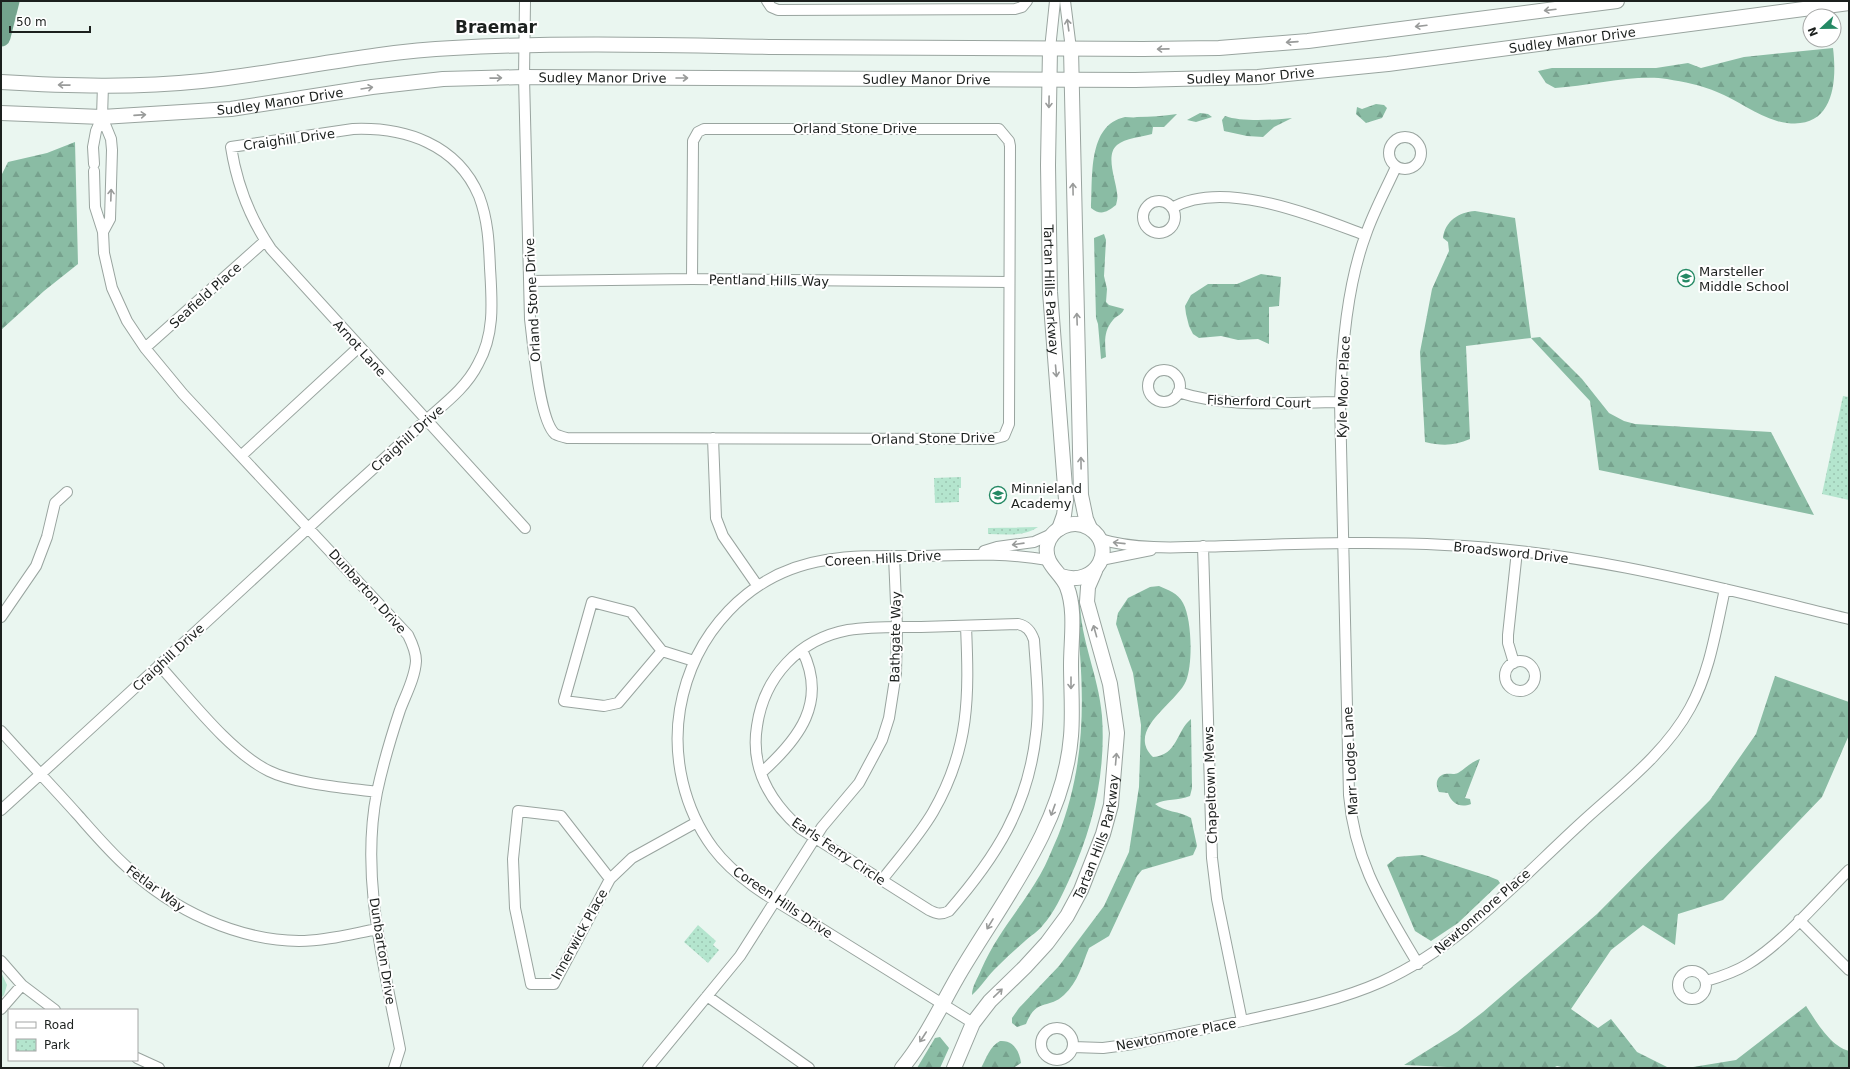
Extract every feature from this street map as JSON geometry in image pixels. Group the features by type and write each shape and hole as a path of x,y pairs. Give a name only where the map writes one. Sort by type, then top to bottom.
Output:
{"main road":[{"path":"1,82 63,86 200,81 251,75 374,54 414,50 524,45 1050,49 1219,48 1308,41 1617,1"},
{"name":"Sudley Manor Drive","path":"1,113 102,117 230,109 372,87 443,79 1196,79 1322,72 1849,3"},
{"name":"Tartan Hills Parkway","path":"1048,560 1047,546 1064,515 1066,500 1050,284 1048,165 1050,49"},
{"name":"Tartan Hills Parkway","path":"954,1068 973,1023 990,1001 1034,958 1067,916 1081,890 1103,834 1110,805 1117,733 1110,684 1088,602 1088,587 1099,564 1102,549 1100,539 1090,528 1086,519 1081,495 1080,391 1070,80 1071,49"},
{"path":"1056,531 1073,524 1090,528"},
{"path":"902,1068 943,1004 960,973 1031,857 1047,826 1062,784 1068,762 1071,735 1071,611 1067,586 1048,560"},
{"path":"1061,576 1078,579 1087,577 1099,564"}],"street":[{"name":"Orland Stone Drive","path":"525,1 524,78 529,280 534,359 543,406 547,419 555,433 567,438 993,439 1004,436 1009,424 1010,146 1006,135 999,129 704,129 698,132 693,141 692,279"},
{"path":"767,1 771,7 778,10 827,5 1015,9 1022,7 1027,1"},
{"path":"1050,49 1055,1"},
{"path":"1065,1 1071,49"},
{"name":"Dunbarton Drive","path":"94,187 87,170 88,156 93,147 102,117 103,85"},
{"name":"Dunbarton Drive","path":"102,117 108,128 112,150 110,219 103,232"},
{"name":"Craighill Drive","path":"1,810 469,379 479,364 487,344 491,324 492,307 488,228 483,208 468,178 457,165 430,143 417,137 385,129 353,129 231,147"},
{"name":"Dunbarton Drive","path":"93,147 94,187 97,218 103,232 104,253 112,288 127,321 163,371 408,635 413,645 416,658 414,673 396,724 377,792 373,822 373,890 377,929 400,1049 394,1068"},
{"name":"Arnot Lane","path":"231,147 245,202 265,241 359,347 525,528"},
{"name":"Kyle Moor Place","path":"1344,544 1340,402 1341,352 1348,309 1366,235 1396,167"},
{"path":"1172,208 1199,197 1244,199 1296,210 1366,235"},
{"name":"Seafield Place","path":"145,348 265,241"},
{"name":"Pentland Hills Way","path":"529,280 692,279 1009,282"},
{"path":"242,455 359,347"},
{"name":"Fisherford Court","path":"1178,392 1201,399 1222,402 1340,402"},
{"path":"713,438 716,518 723,536 757,585"},
{"path":"1,617 36,566 47,538 55,503 67,492"},
{"name":"Coreen Hills Drive","path":"977,554 997,547 1034,542 1056,531"},
{"name":"Broadsword Drive","path":"1100,539 1118,543 1167,547 1446,544 1517,551 1592,561 1849,619"},
{"name":"Marr Lodge Lane","path":"1344,544 1349,795 1351,817 1356,842 1371,883 1418,964"},
{"name":"Chapeltown Mews","path":"1203,546 1212,858 1217,899 1242,1021"},
{"name":"Broadsword Drive","path":"1099,564 1119,555 1167,547"},
{"path":"1514,663 1508,643 1508,635 1517,551"},
{"name":"Coreen Hills Drive","path":"973,1023 776,900 732,868 714,850 697,822 687,797 680,771 678,723 683,691 694,661 704,643 720,621 737,602 757,585 794,568 824,560 894,556 977,554 1018,555 1048,560"},
{"name":"Bathgate Way","path":"648,1068 740,956 815,838 859,783 882,740 893,697 896,673 897,627 894,556"},
{"name":"Newtonmore Place","path":"1073,1047 1103,1048 1133,1044 1310,1007 1354,993 1380,982 1418,964 1437,952 1469,926 1646,763 1671,737 1686,715 1700,688 1708,665 1725,590"},
{"path":"662,651 618,703 604,706 564,701 592,602 631,612 662,651 694,661"},
{"name":"Earls Ferry Circle","path":"1022,625 1032,632 1034,640 1036,734 1022,795 1012,821 1001,843 985,868 949,911 943,914 936,914 815,838 785,815 766,788 761,773 755,739 762,704 769,687 778,672 802,650 821,639 835,633 849,630 897,627 966,626 1022,625"},
{"path":"882,880 933,813 953,770 965,722 968,694 966,626"},
{"path":"761,773 788,748 805,721 812,694 812,678 810,666 802,650"},
{"path":"159,665 235,748 269,772 302,780 377,792"},
{"name":"Fetlar Way","path":"1,731 126,867 168,899 191,912 215,923 243,933 277,940 317,940 377,929"},
{"name":"Innerwick Place","path":"610,879 561,816 518,811 513,859 515,908 531,984 554,984 610,879 632,858 697,822"},
{"path":"1706,981 1749,964 1773,945 1849,870"},
{"path":"1799,920 1849,970"},
{"path":"1,961 22,985 54,1009"},
{"path":"1,1010 22,985"},
{"path":"707,996 809,1068"},
{"path":"138,1058 159,1068"}],"green space":[{"path":"1833,48 1834,78 1832,92 1827,105 1820,115 1809,121 1795,124 1769,118 1705,87 1667,79 1626,79 1555,88 1546,83 1538,71 1552,68 1656,68 1688,63 1701,68 1744,57"},
{"path":"1376,104 1384,105 1387,108 1382,118 1366,123 1356,114 1357,107 1362,109"},
{"path":"1200,113 1208,114 1212,117 1196,122 1187,120"},
{"path":"1177,114 1164,127 1153,127 1152,134 1129,139 1117,145 1114,149 1111,161 1117,194 1116,205 1110,210 1104,212 1098,212 1091,208 1094,154 1098,141 1104,130 1113,122 1125,117 1152,117"},
{"path":"1225,116 1248,120 1292,118 1274,127 1263,137 1247,136 1224,131 1222,120"},
{"path":"75,142 78,264 44,291 1,330 1,176 8,162 47,153"},
{"path":"1475,211 1515,218 1531,338 1466,346 1470,439 1453,444 1442,445 1425,442 1420,352 1432,289 1449,251 1448,242 1443,238 1444,232 1454,218 1464,213"},
{"path":"1104,234 1106,240 1104,276 1107,289 1106,302 1109,305 1124,309 1122,313 1110,324 1105,338 1106,357 1101,359 1098,324 1096,318 1094,238"},
{"path":"1261,274 1281,277 1279,306 1269,307 1269,344 1258,339 1238,340 1221,336 1199,338 1193,334 1189,326 1185,306 1191,295 1208,284 1237,284"},
{"path":"1540,337 1582,379 1609,413 1624,421 1635,424 1771,432 1814,515 1599,470 1590,401 1531,338"},
{"path":"1843,396 1849,397 1849,500 1822,494"},
{"path":"961,477 959,502 935,503 934,478"},
{"path":"1038,527 1021,534 988,534 988,528"},
{"path":"1159,586 1172,592 1178,597 1186,610 1190,630 1190,664 1186,681 1181,689 1149,727 1145,737 1146,747 1153,757 1167,752 1176,742 1182,730 1191,719 1192,788 1190,796 1155,804 1163,809 1191,818 1197,846 1193,855 1142,870 1137,876 1109,936 1089,948 1073,985 1058,999 1034,1010 1026,1024 1017,1027 1012,1023 1012,1018 1019,1008 1059,966 1104,906 1129,852 1139,787 1141,725 1133,673 1116,624 1118,613 1128,598 1150,587"},
{"path":"1075,600 1080,600 1083,629 1097,687 1102,716 1103,737 1100,779 1091,820 1085,840 1069,880 1051,915 1039,930 994,969 972,995 975,982 994,944 1043,870 1058,836 1068,807 1075,777 1082,720 1082,690"},
{"path":"1775,676 1849,702 1849,735 1822,797 1723,900 1678,914 1675,945 1643,925 1611,950 1571,1009 1598,1028 1611,1019 1637,1052 1669,1068 1566,1068 1557,1066 1553,1068 1469,1068 1404,1065 1457,1032 1483,1012 1597,914 1710,800 1756,734"},
{"path":"1480,759 1465,798 1470,799 1471,804 1463,806 1457,804 1452,800 1448,793 1439,792 1437,781 1442,775 1458,773 1471,763"},
{"path":"1422,855 1488,876 1498,880 1500,883 1458,923 1431,941 1415,931 1387,865 1397,857"},
{"path":"698,925 716,941 713,945 719,950 708,963 684,942"},
{"path":"1,972 7,985 4,995 1,998"},
{"path":"1806,1006 1819,1026 1830,1039 1842,1048 1849,1051 1849,1068 1687,1068 1736,1060"},
{"path":"940,1037 949,1048 940,1068 917,1068 935,1038"},
{"path":"1000,1041 1008,1042 1015,1047 1019,1054 1021,1063 1013,1068 981,1068 991,1049"}],"waterway":[{"path":"1,37 10,1"}],"place":[{"name":"Marsteller Middle School","path":"1686,278"},
{"name":"Minnieland Academy","path":"998,495"}],"district":[{"name":"Braemar","path":"496,27"}]}
